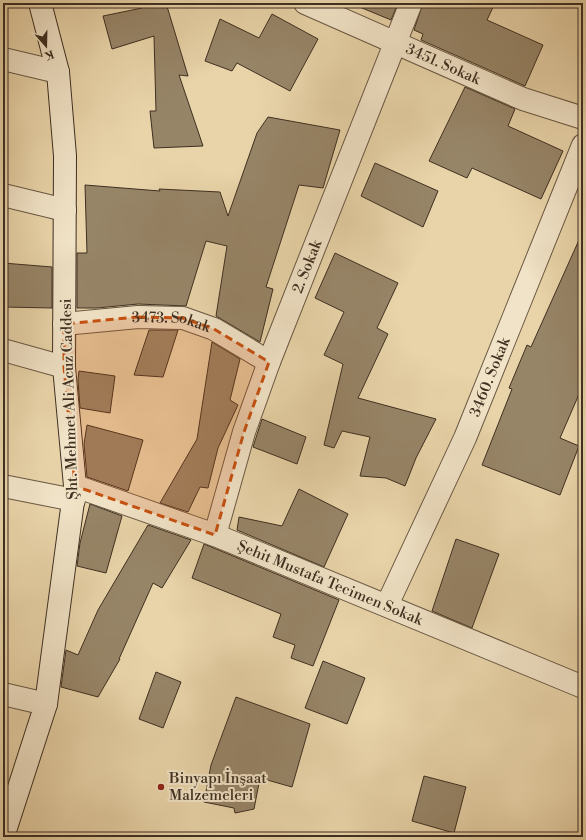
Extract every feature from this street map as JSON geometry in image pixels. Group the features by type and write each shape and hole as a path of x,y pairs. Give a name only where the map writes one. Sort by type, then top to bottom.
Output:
{"street":[{"name":"Şht. Mehmet Ali Acuz Caddesi","path":"3,837 46,704 75,493 64,367 64,156 58,72 40,3"},
{"name":"3451. Sokak","path":"305,3 523,100 583,118"},
{"name":"2. Sokak","path":"214,535 244,432 269,362 411,3"},
{"path":"3,59 58,72"},
{"name":"3460. Sokak","path":"387,605 465,438 583,145"},
{"path":"3,195 64,210"},
{"name":"3473. Sokak","path":"64,324 138,317 183,318 214,329 269,362"},
{"path":"3,350 64,367"},
{"name":"Şehit Mustafa Tecimen Sokak","path":"3,486 75,493 214,535 583,686"},
{"path":"3,694 46,704"}],"highlighted area":[{"path":"138,317 183,318 214,329 269,362 244,432 215,535 75,486 64,367 64,324"}],"building":[{"path":"140,3 166,3 188,76 179,75 203,146 154,148 150,111 156,111 154,36 112,49 103,16 142,8"},
{"path":"350,3 398,3 391,20"},
{"path":"423,3 495,3 487,20 543,45 525,86 421,40 423,34 414,30"},
{"path":"272,14 318,39 290,91 237,63 232,71 205,61 220,19 259,38"},
{"path":"465,87 515,109 508,126 563,151 541,199 472,168 467,178 429,161"},
{"path":"268,117 340,130 323,188 299,185 266,287 273,289 260,342 216,316 227,246 206,241 186,306 138,304 97,308 77,308 77,253 87,253 85,185 160,191 159,189 220,192 228,216 257,133"},
{"path":"375,163 438,191 423,227 361,196"},
{"path":"583,231 583,385 560,438 579,446 560,495 482,465 512,389 509,388 527,345 531,347"},
{"path":"335,253 398,283 377,328 388,334 358,398 436,419 416,458 405,486 386,478 360,476 370,437 342,431 334,448 324,445 343,364 324,355 344,312 315,298"},
{"path":"3,263 52,267 52,308 3,307"},
{"path":"149,330 178,330 163,377 134,375"},
{"path":"212,342 240,359 230,400 238,405 218,448 208,488 200,487 188,512 160,503 197,439"},
{"path":"79,371 115,376 110,413 80,408 78,380"},
{"path":"262,419 306,437 297,464 253,447"},
{"path":"87,425 143,440 128,491 87,477 84,444"},
{"path":"299,489 348,514 324,567 237,530 239,517 282,526"},
{"path":"90,504 122,516 106,573 77,566 80,543"},
{"path":"148,525 191,540 162,588 153,583 120,659 98,697 61,687 66,650 78,655 98,610"},
{"path":"456,539 499,554 472,628 432,611"},
{"path":"204,544 339,600 313,666 291,658 295,645 273,637 281,614 192,578"},
{"path":"323,661 365,678 347,724 305,708"},
{"path":"156,672 181,682 163,728 139,719"},
{"path":"236,697 310,724 292,787 260,778 254,809 235,813 234,808 204,802 211,765"},
{"path":"424,776 466,787 454,833 412,821"}],"place":[{"name":"Binyapı İnşaat Malzemeleri","path":"161,787"}]}
